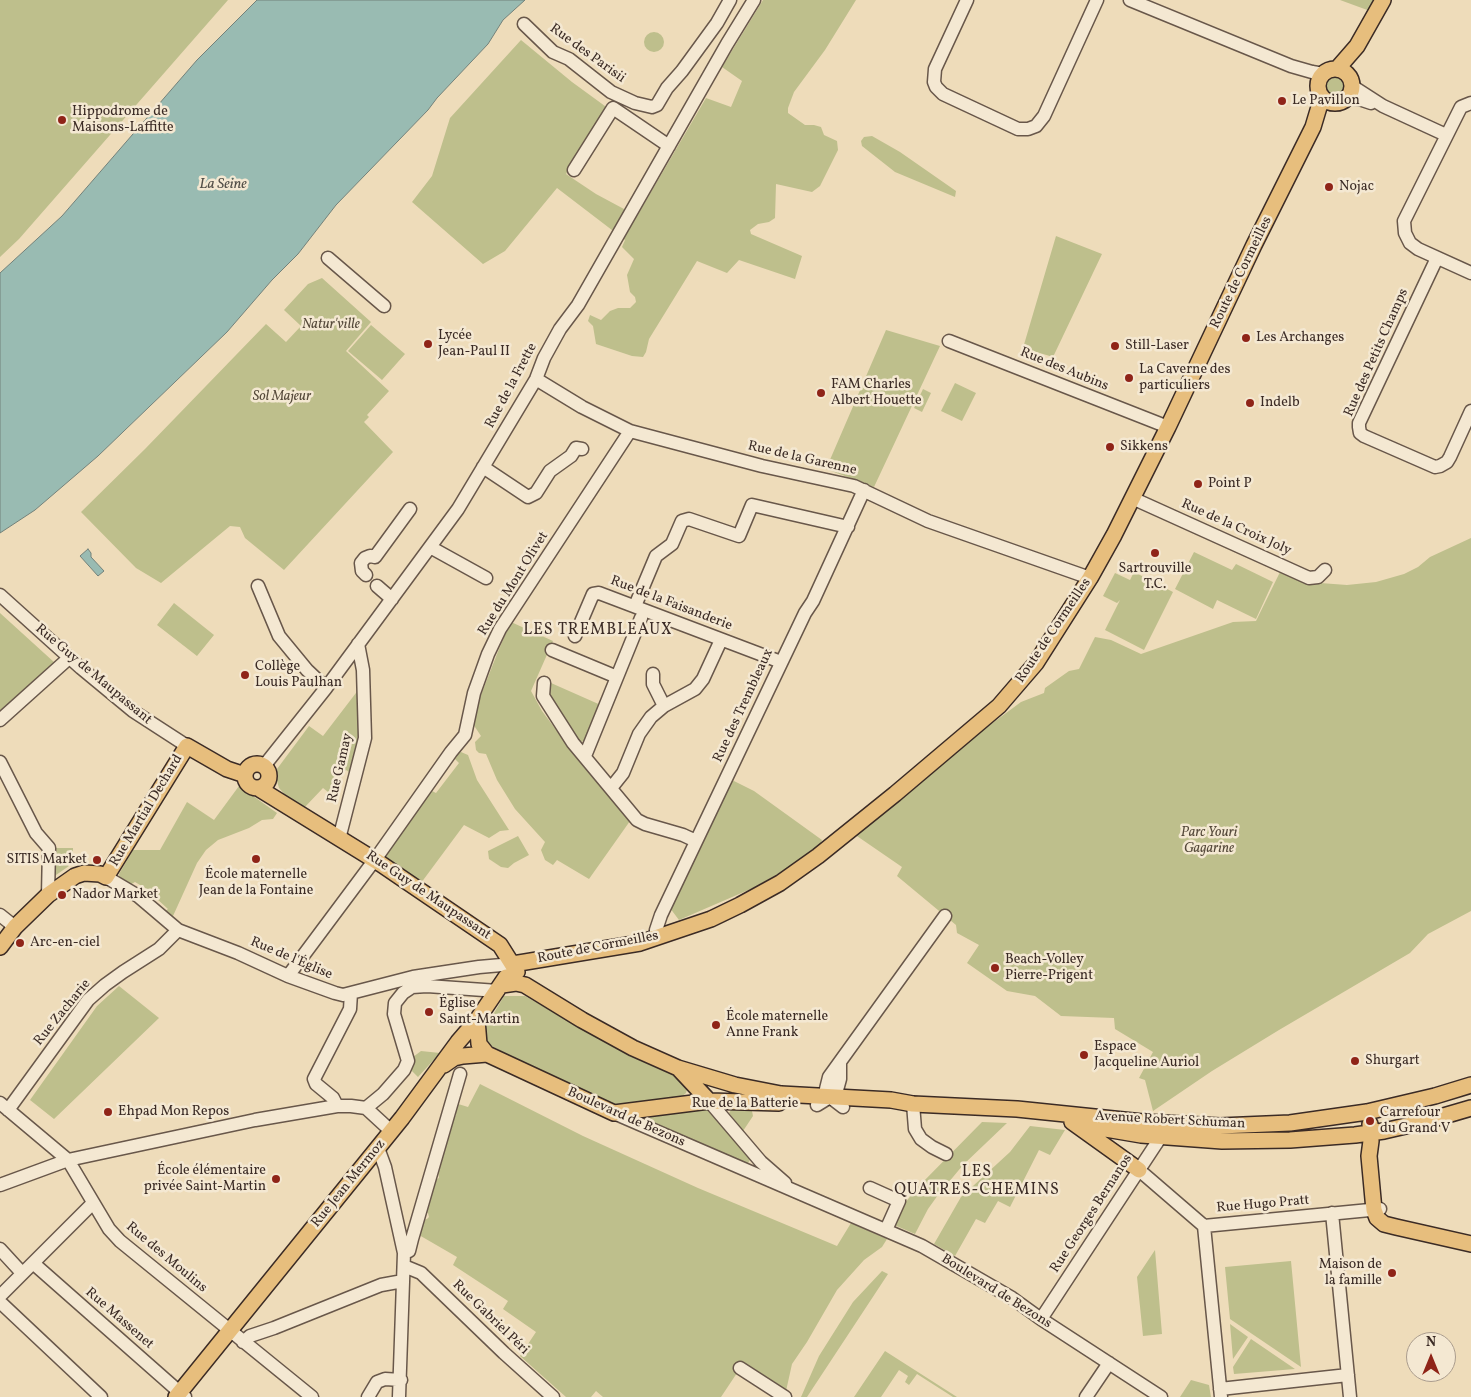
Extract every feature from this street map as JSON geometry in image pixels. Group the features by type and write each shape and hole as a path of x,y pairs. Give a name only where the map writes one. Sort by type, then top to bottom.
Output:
{"main road":[{"path":"1335,85 1383,0"},
{"name":"Route de Cormeilles","path":"512,964 600,950 657,938 711,919 780,882 818,856 999,706 1036,663 1090,578 1168,427 1254,245 1335,85"},
{"name":"Rue Guy de Maupassant","path":"187,746 227,769 245,775"},
{"name":"Rue Martial Dechard","path":"106,877 187,746"},
{"path":"258,764 263,778 254,787 247,783 245,775 251,766 258,764"},
{"name":"Rue Guy de Maupassant","path":"263,778 285,804 374,860 500,945 525,984"},
{"path":"0,947 15,928 48,895 75,876 100,874 106,877"},
{"name":"Rue Jean Mermoz","path":"180,1395 378,1148 477,1020 500,988 512,964"},
{"path":"500,988 516,983 525,984 582,1020 633,1048 678,1068 762,1092 831,1097"},
{"path":"477,1020 480,1044 487,1054"},
{"name":"Boulevard de Bezons","path":"440,1067 454,1058 487,1054 614,1113"},
{"path":"678,1068 710,1101"},
{"path":"1471,1085 1435,1096 1370,1127 1368,1156 1377,1218 1384,1224 1471,1244"},
{"name":"Rue de la Batterie","path":"678,1105 691,1096 697,1087"},
{"name":"Rue de la Batterie","path":"614,1113 710,1101 831,1097"},
{"name":"Avenue Robert Schuman","path":"831,1097 1032,1111 1222,1141 1256,1142 1299,1140 1370,1127 1423,1122 1471,1108"},
{"name":"Avenue Robert Schuman","path":"1032,1111 1072,1122 1141,1135 1161,1130 1290,1123 1370,1127"},
{"path":"1072,1122 1138,1170"}],"street":[{"name":"Rue des Parisii","path":"524,24 553,52 569,59 604,87 635,103 652,107 657,105 667,88 682,71 717,23 730,0"},
{"name":"Rue de la Frette","path":"263,778 326,688 458,509 536,379 544,358 560,329 578,305 754,0"},
{"path":"967,0 935,69 934,82 936,87 942,94 1018,129 1028,130 1036,126 1044,116 1097,0"},
{"path":"1130,0 1290,66 1312,72 1359,99 1382,106 1446,135"},
{"path":"574,170 619,96"},
{"path":"1471,103 1461,107 1404,221 1405,233 1410,243 1418,249 1471,273"},
{"path":"613,108 669,146"},
{"path":"328,258 384,306"},
{"name":"Rue des Petits Champs","path":"1437,258 1359,423 1360,433 1435,467 1447,462 1471,411"},
{"name":"Rue des Aubins","path":"949,341 1168,427"},
{"name":"Rue de la Garenne","path":"536,379 582,407 630,431 762,466 854,486 928,521 1090,578"},
{"name":"Rue du Mont Olivet","path":"288,976 465,735 474,693 488,654 500,629 630,431"},
{"path":"483,467 528,497 536,493 552,469 571,456 576,448 582,449"},
{"name":"Rue des Trembleaux","path":"657,938 656,930 661,915 805,612 813,600 848,527 864,490"},
{"name":"Rue de la Croix Joly","path":"1132,498 1310,578 1318,578 1325,570"},
{"path":"585,756 617,677 656,556 672,544 682,521 689,518 739,536 752,505 848,527"},
{"path":"366,575 362,572 361,563 365,558 375,557 410,509"},
{"path":"430,546 486,578"},
{"path":"258,586 279,636 307,670 326,688"},
{"path":"377,586 392,599"},
{"name":"Rue de la Faisanderie","path":"575,636 593,594 599,592 638,612 781,662"},
{"name":"Rue Guy de Maupassant","path":"0,595 69,658 133,711 187,746"},
{"path":"611,788 623,773 639,734 651,717 664,706 695,689 703,679 721,640"},
{"name":"Rue Gamay","path":"339,839 366,738 364,670 358,644"},
{"path":"552,650 617,677"},
{"path":"0,720 69,658"},
{"path":"653,674 653,684 664,706"},
{"path":"544,683 543,696 573,743 637,820 696,841"},
{"path":"0,762 36,833 49,848 48,895"},
{"name":"Rue de l'Église","path":"106,877 138,896 178,930 335,994 343,995 413,977 512,964"},
{"path":"0,915 15,928"},
{"path":"831,1097 840,1062 945,916"},
{"name":"Rue Zacharie","path":"4,1107 88,1000 115,977 159,949 178,930"},
{"path":"366,1108 383,1094 404,1070 408,1061 394,1014 395,1003 403,993 412,988 427,986 500,988"},
{"path":"337,1106 333,1098 316,1084 314,1079 350,1009 352,993"},
{"path":"404,1259 409,1251 460,1074"},
{"name":"Boulevard de Bezons","path":"710,1101 761,1162 786,1184 823,1203"},
{"path":"913,1104 915,1129 921,1139 946,1154"},
{"path":"0,1185 68,1160 255,1120 337,1106 366,1108 391,1131"},
{"name":"Rue des Moulins","path":"4,1107 68,1160 109,1228 120,1241 312,1397"},
{"name":"Boulevard de Bezons","path":"614,1113 886,1230 939,1256 1012,1298 1160,1397"},
{"name":"Rue Georges Bernanos","path":"1041,1319 1138,1170 1161,1130"},
{"path":"378,1148 385,1167 404,1259 399,1397"},
{"name":"Rue Hugo Pratt","path":"1138,1170 1204,1226 1377,1209"},
{"path":"870,1188 899,1201 886,1230"},
{"path":"0,1296 93,1203"},
{"path":"1332,1214 1350,1397"},
{"path":"1204,1226 1220,1393 1348,1375"},
{"path":"0,1250 22,1273"},
{"name":"Rue Gabriel Péri","path":"404,1259 421,1272 504,1353 553,1397"},
{"name":"Rue Massenet","path":"33,1263 180,1395"},
{"path":"242,1342 250,1336 381,1285 403,1281"},
{"path":"0,1302 101,1397"},
{"path":"1086,1397 1109,1363"},
{"path":"740,1368 781,1396"},
{"path":"368,1397 377,1382 385,1379 400,1380"}],"green space":[{"name":"Hippodrome de Maisons-Laffitte","path":"0,0 228,0 19,239 0,257"},
{"path":"763,0 856,0 825,50 794,92 788,108 788,113 805,125 821,127 824,135 837,141 838,150 820,186 812,192 776,184 775,218 769,222 758,224 750,230 751,234 802,256 795,279 739,260 727,273 697,261 649,339 643,357 632,356 596,344 593,326 588,321 590,315 601,320 610,311 618,308 630,308 636,302 635,297 630,292 627,275 634,259 622,247 625,240 557,188 505,251 483,264 412,202 432,176 450,118 521,40 572,82 609,109 566,174 596,194 637,216 706,98 731,107 742,81 722,67"},
{"path":"1340,0 1376,0 1370,11"},
{"path":"654,32 661,35 664,42 661,49 654,52 647,49 644,42 647,35"},
{"path":"1335,74 1340,75 1346,81 1346,91 1340,97 1335,98 1330,97 1324,91 1323,86 1324,81 1330,75"},
{"path":"872,136 900,152 956,191 955,197 895,172 862,146 861,141 864,137"},
{"path":"1056,236 1102,254 1053,357 1023,348"},
{"path":"322,278 371,322 346,351 389,391 367,415 369,417 364,422 393,452 284,570 245,538 240,527 230,526 161,583 136,568 81,512 266,324 286,342 301,326 284,310 308,284"},
{"path":"371,325 405,354 382,380 348,351"},
{"path":"886,330 940,346 874,487 826,469"},
{"path":"955,383 976,393 962,421 941,411"},
{"path":"923,389 931,393 922,412 914,408"},
{"name":"Parc Youri Gagarine","path":"1471,538 1471,911 1428,934 1410,953 1212,1071 1153,1111 1145,1080 1139,1078 1153,1052 1115,1029 1114,1018 1061,1016 1035,996 1007,991 967,963 979,945 957,933 956,925 897,876 902,867 854,834 975,736 1021,702 1044,693 1045,688 1069,671 1079,669 1095,637 1111,640 1141,654 1233,622 1256,621 1281,570 1307,582 1347,585 1376,582 1404,574 1418,567 1430,557"},
{"path":"1194,552 1232,570 1236,564 1273,582 1256,619 1217,600 1213,609 1175,589"},
{"path":"1134,572 1173,592 1144,650 1105,630 1120,600 1117,603 1103,596 1115,573 1130,580"},
{"path":"174,603 214,635 197,656 157,625"},
{"path":"0,613 55,663 0,711"},
{"path":"511,622 553,641 531,691 542,711 571,750 630,821 589,879 557,860 553,865 545,860 541,850 545,842 515,809 497,780 486,754 479,753 476,750 475,742 481,736 473,724 479,700"},
{"path":"551,683 603,706 585,741 579,742 548,693"},
{"path":"359,689 362,736 354,775 346,770 328,792 323,788 304,808 288,798 279,788 277,769 309,726 323,736"},
{"path":"461,752 468,755 477,780 509,830 500,831 489,838 464,825 421,883 386,860 386,854 432,791 436,793 459,763 453,757"},
{"path":"732,780 754,791 822,840 820,845 783,871 753,888 679,920 670,908"},
{"path":"239,786 277,813 273,819 262,820 249,828 218,840 206,850 197,863 173,916 169,917 164,912 168,909 145,888 135,882 128,886 120,882 119,874 133,850 160,850 187,802 214,820"},
{"path":"518,836 529,855 508,868 501,867 489,859 488,851"},
{"path":"56,848 73,848 73,856 77,861 71,862 64,855 57,855"},
{"path":"53,858 62,858 69,866 56,875 50,875"},
{"path":"119,986 159,1018 54,1119 30,1100 97,1006"},
{"path":"504,996 525,996 599,1038 683,1079 688,1086 686,1093 678,1100 626,1107 614,1105 523,1063 488,1044 484,1030"},
{"path":"421,1051 440,1053 418,1077 409,1068 413,1057"},
{"path":"480,1084 583,1136 698,1188 837,1246 851,1223 887,1239 882,1247 864,1260 837,1290 792,1364 786,1391 743,1364 721,1397 603,1397 596,1391 591,1397 566,1397 520,1356 536,1332 503,1309 508,1301 453,1265 457,1257 419,1235 423,1220 429,1217 425,1211 435,1180 439,1178 438,1172 452,1120 456,1115 455,1103 468,1107"},
{"path":"708,1106 751,1158 747,1165 649,1122 651,1115"},
{"path":"731,1110 752,1111 753,1116 743,1131 729,1113"},
{"path":"982,1122 1007,1123 963,1165 938,1195 928,1209 915,1234 892,1224 904,1204 918,1187"},
{"path":"1030,1126 1065,1130 1050,1155 1039,1150 1010,1207 998,1201 985,1223 976,1219 955,1256 934,1244 961,1197 1010,1152"},
{"path":"1155,1250 1162,1334 1143,1336 1137,1277"},
{"path":"1291,1261 1301,1367 1230,1319 1225,1267"},
{"path":"882,1271 888,1274 807,1397 801,1397 819,1356 853,1302"},
{"path":"1230,1324 1248,1337 1233,1359"},
{"path":"1251,1339 1295,1369 1234,1374 1233,1367"},
{"path":"885,1351 957,1397 953,1397 917,1374 909,1385 905,1382 908,1376 899,1370 881,1397 854,1397"},
{"path":"1191,1380 1209,1385 1211,1397 1180,1397"}],"water":[{"name":"La Seine","path":"257,0 525,0 503,20 488,44 428,110 336,205 298,254 272,280 227,332 98,456 35,510 0,533 0,273 62,216 197,60"},
{"path":"88,549 91,557 104,571 98,576 80,556"}],"place":[{"name":"Le Pavillon","path":"1282,101"},
{"name":"Hippodrome de Maisons-Laffitte","path":"62,120"},
{"name":"Nojac","path":"1329,187"},
{"name":"Les Archanges","path":"1246,338"},
{"name":"Lycée Jean-Paul II","path":"428,344"},
{"name":"Still-Laser","path":"1115,346"},
{"name":"La Caverne des particuliers","path":"1129,378"},
{"name":"FAM Charles Albert Houette","path":"821,393"},
{"name":"Indelb","path":"1250,403"},
{"name":"Sikkens","path":"1110,447"},
{"name":"Point P","path":"1198,484"},
{"name":"Sartrouville T.C.","path":"1155,553"},
{"name":"Collège Louis Paulhan","path":"245,675"},
{"name":"École maternelle Jean de la Fontaine","path":"256,859"},
{"name":"SITIS Market","path":"97,860"},
{"name":"Nador Market","path":"62,895"},
{"name":"Arc-en-ciel","path":"20,943"},
{"name":"Beach-Volley Pierre-Prigent","path":"995,968"},
{"name":"Église Saint-Martin","path":"429,1012"},
{"name":"École maternelle Anne Frank","path":"716,1025"},
{"name":"Espace Jacqueline Auriol","path":"1084,1055"},
{"name":"Shurgart","path":"1355,1061"},
{"name":"Ehpad Mon Repos","path":"108,1112"},
{"name":"Carrefour du Grand V","path":"1370,1121"},
{"name":"École élémentaire privée Saint-Martin","path":"276,1179"},
{"name":"Maison de la famille","path":"1392,1273"}],"district":[{"name":"LES TREMBLEAUX","path":"598,631"},
{"name":"LES QUATRES-CHEMINS","path":"977,1182"}],"park label":[{"name":"Natur'ville","path":"331,325"},
{"name":"Sol Majeur","path":"282,397"}]}
